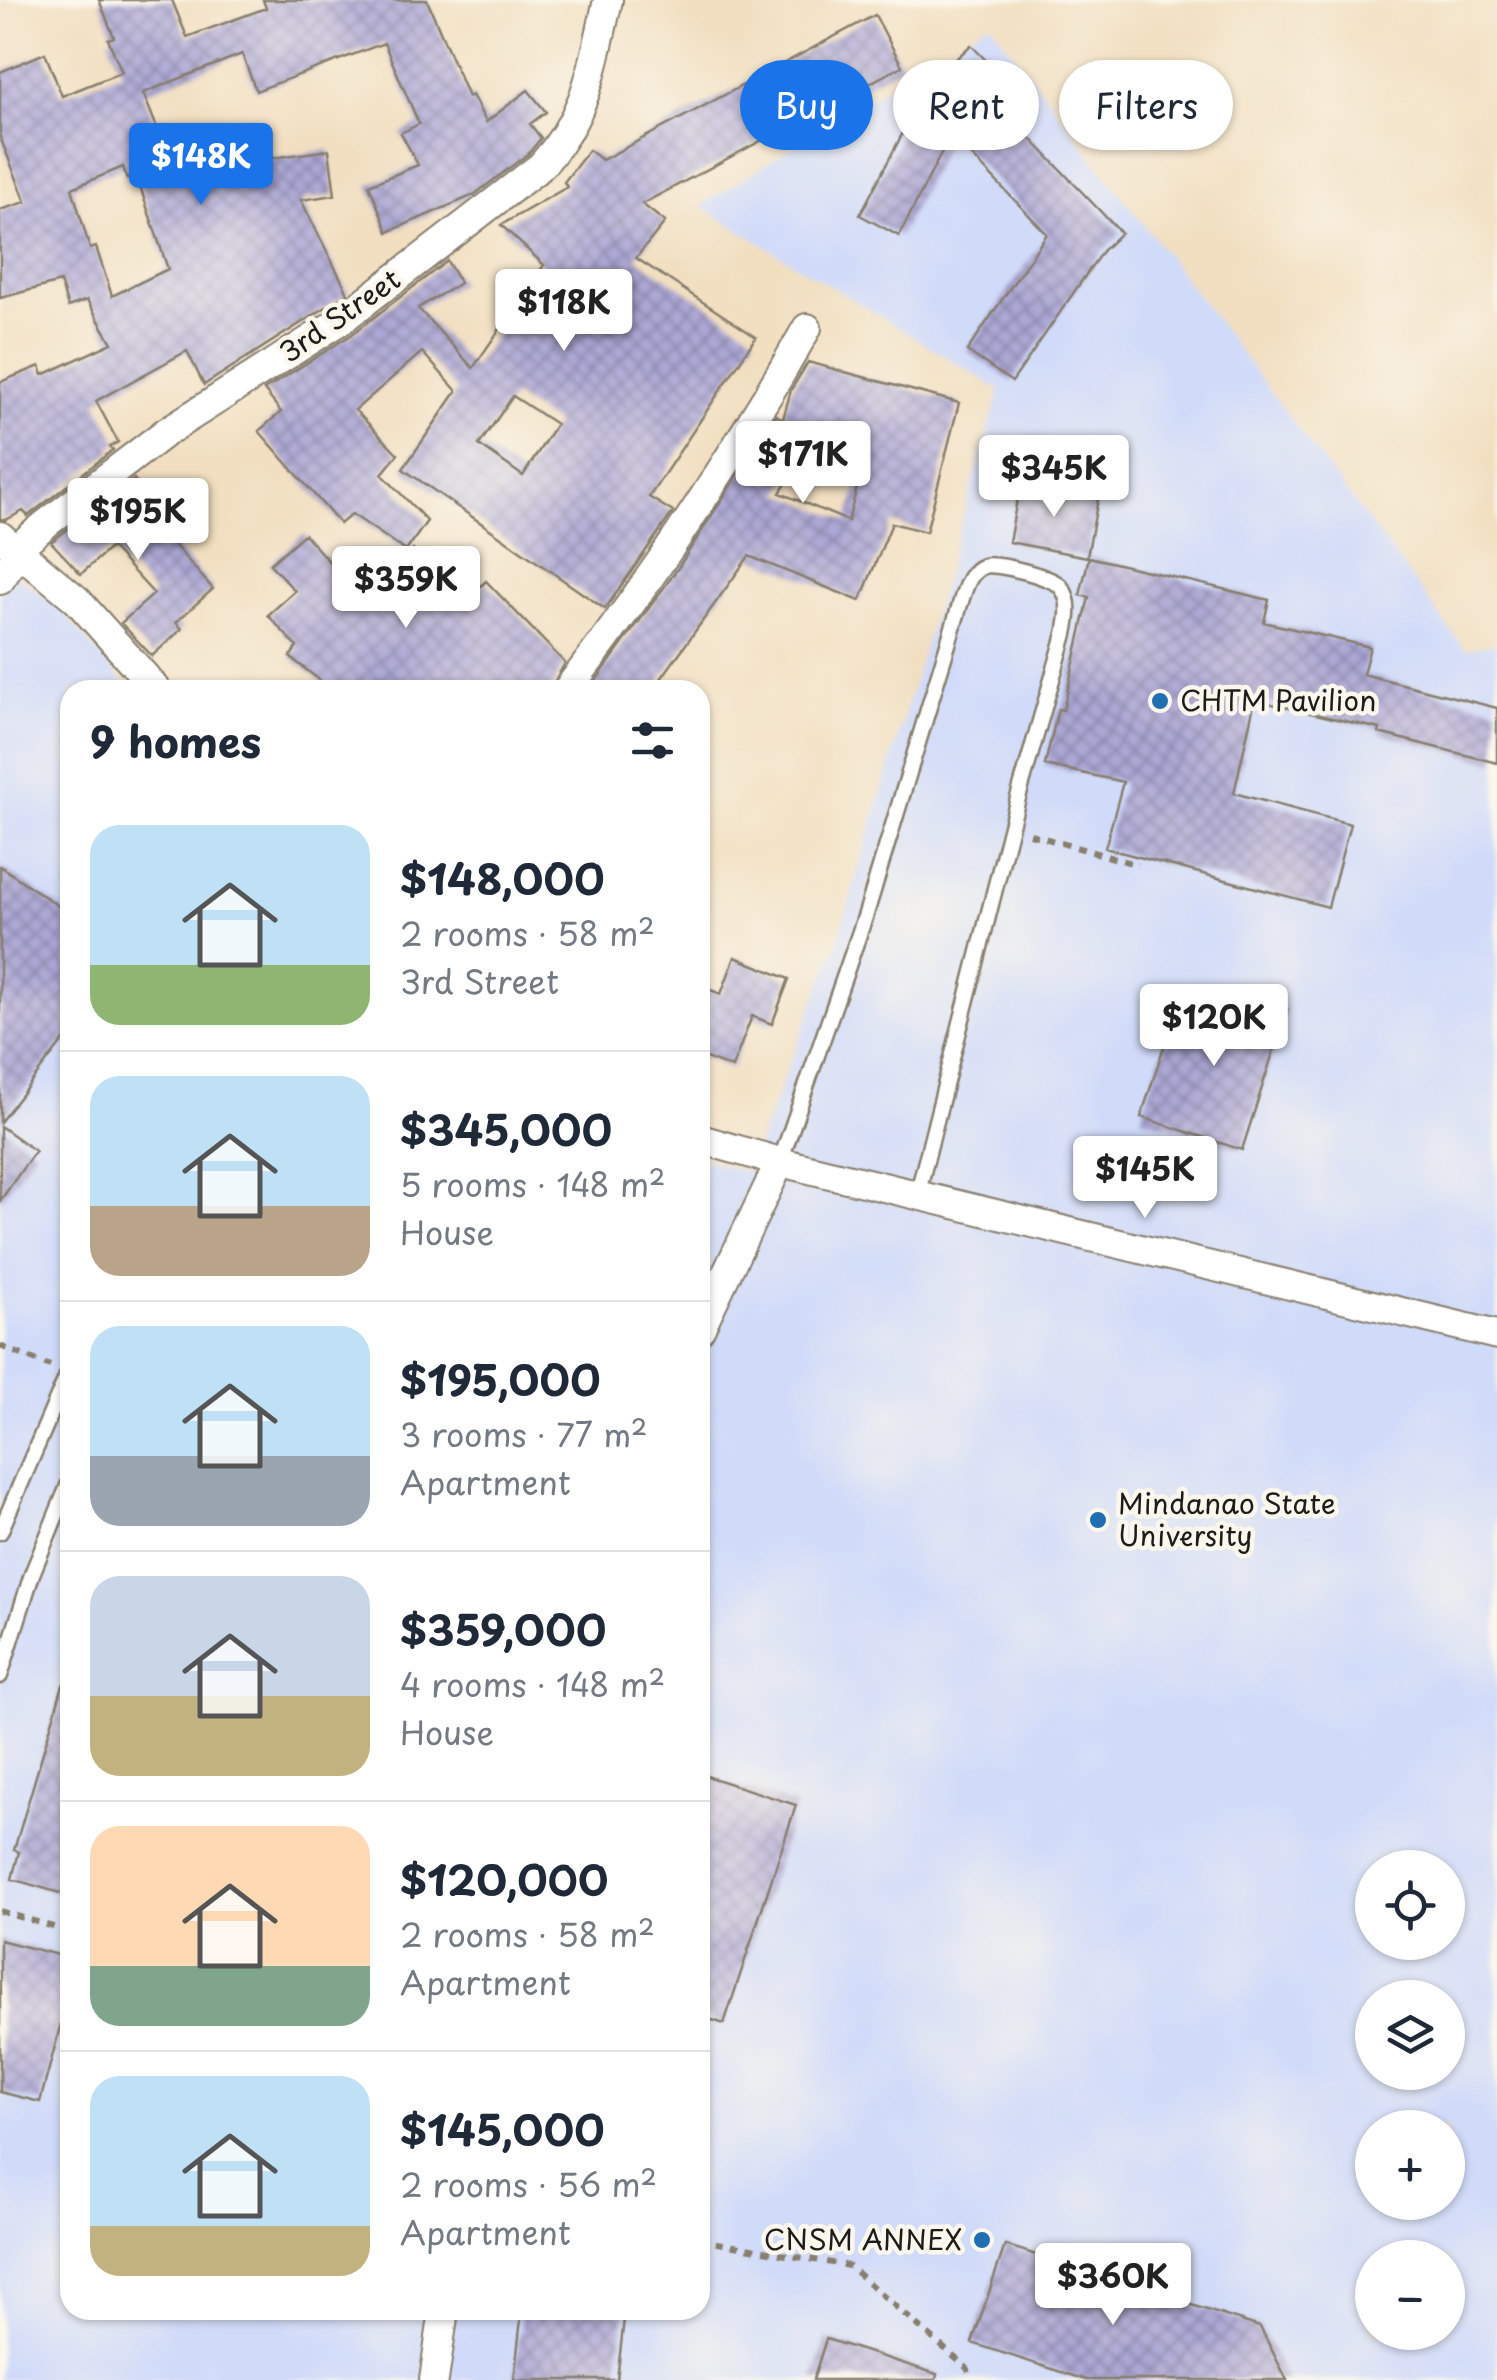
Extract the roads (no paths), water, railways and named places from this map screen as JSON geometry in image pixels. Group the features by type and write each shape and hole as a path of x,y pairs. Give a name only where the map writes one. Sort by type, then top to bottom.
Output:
{"street":[{"name":"3rd Street","path":"0,580 10,543 47,523 166,432 340,320 541,166 563,142 578,117 608,0"},
{"path":"575,680 636,601 740,446 808,328"},
{"path":"10,543 77,600 148,680"},
{"path":"710,1142 917,1196 1497,1335"},
{"path":"710,1308 780,1162"},
{"path":"434,2380 443,2320"}],"lane":[{"path":"780,1162 866,914 962,598 970,577 982,566 995,565 1053,580 1063,588 1068,603 1066,634 1010,828 917,1196"},
{"path":"0,1532 60,1392"},
{"path":"0,1676 32,1574 60,1505"}],"place":[{"name":"CHTM Pavilion","path":"1160,701"},
{"name":"Mindanao State University","path":"1098,1520"},
{"name":"CNSM ANNEX","path":"982,2240"}]}
